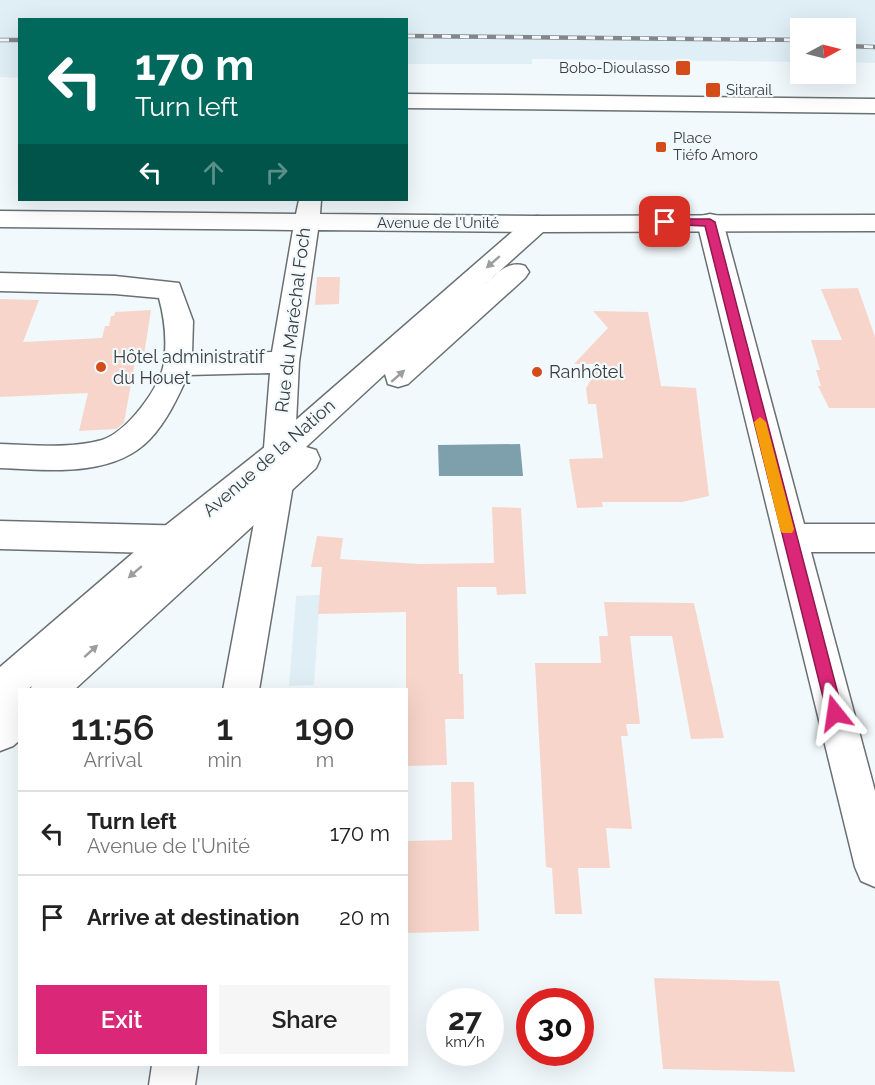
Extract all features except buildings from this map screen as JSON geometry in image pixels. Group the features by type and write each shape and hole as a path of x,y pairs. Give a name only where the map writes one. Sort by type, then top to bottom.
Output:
{"street":[{"path":"408,101 875,106"},
{"name":"Avenue de l'Unité","path":"0,219 308,211 537,224 710,222 866,229"},
{"name":"Rue du Maréchal Foch","path":"241,688 277,470 285,362 308,211"},
{"path":"710,222 875,867"},
{"name":"Avenue de la Nation","path":"0,690 173,539 277,470 571,223"},
{"name":"Avenue de la Nation","path":"50,688 212,541 277,470 326,409 537,224"},
{"path":"0,282 115,285 170,290 179,321 178,365 159,404 134,437 104,454 0,456"},
{"path":"178,365 285,362"},
{"path":"0,535 212,541"},
{"path":"789,538 875,538"},
{"path":"0,733 18,717"},
{"path":"172,1085 175,1066"}],"shaded area":[{"path":"0,0 875,0 875,63 856,62 856,18 790,18 790,62 532,59 532,64 408,64 408,18 18,18 18,78 0,77"},
{"path":"320,595 314,685 289,686 296,596"}],"water":[{"path":"520,444 523,476 439,476 438,445"}],"railway":[{"path":"408,36 790,40"},
{"path":"0,40 18,40"},
{"path":"856,46 875,47"}],"slow traffic":[{"path":"760,422 787,529"}],"place":[{"name":"Bobo-Dioulasso","path":"683,68"},
{"name":"Sitarail","path":"713,90"},
{"name":"Place Tiéfo Amoro","path":"661,147"},
{"name":"Hôtel administratif du Houet","path":"101,367"},
{"name":"Ranhôtel","path":"537,372"}],"route":[{"path":"665,222 710,222 835,713"}]}
